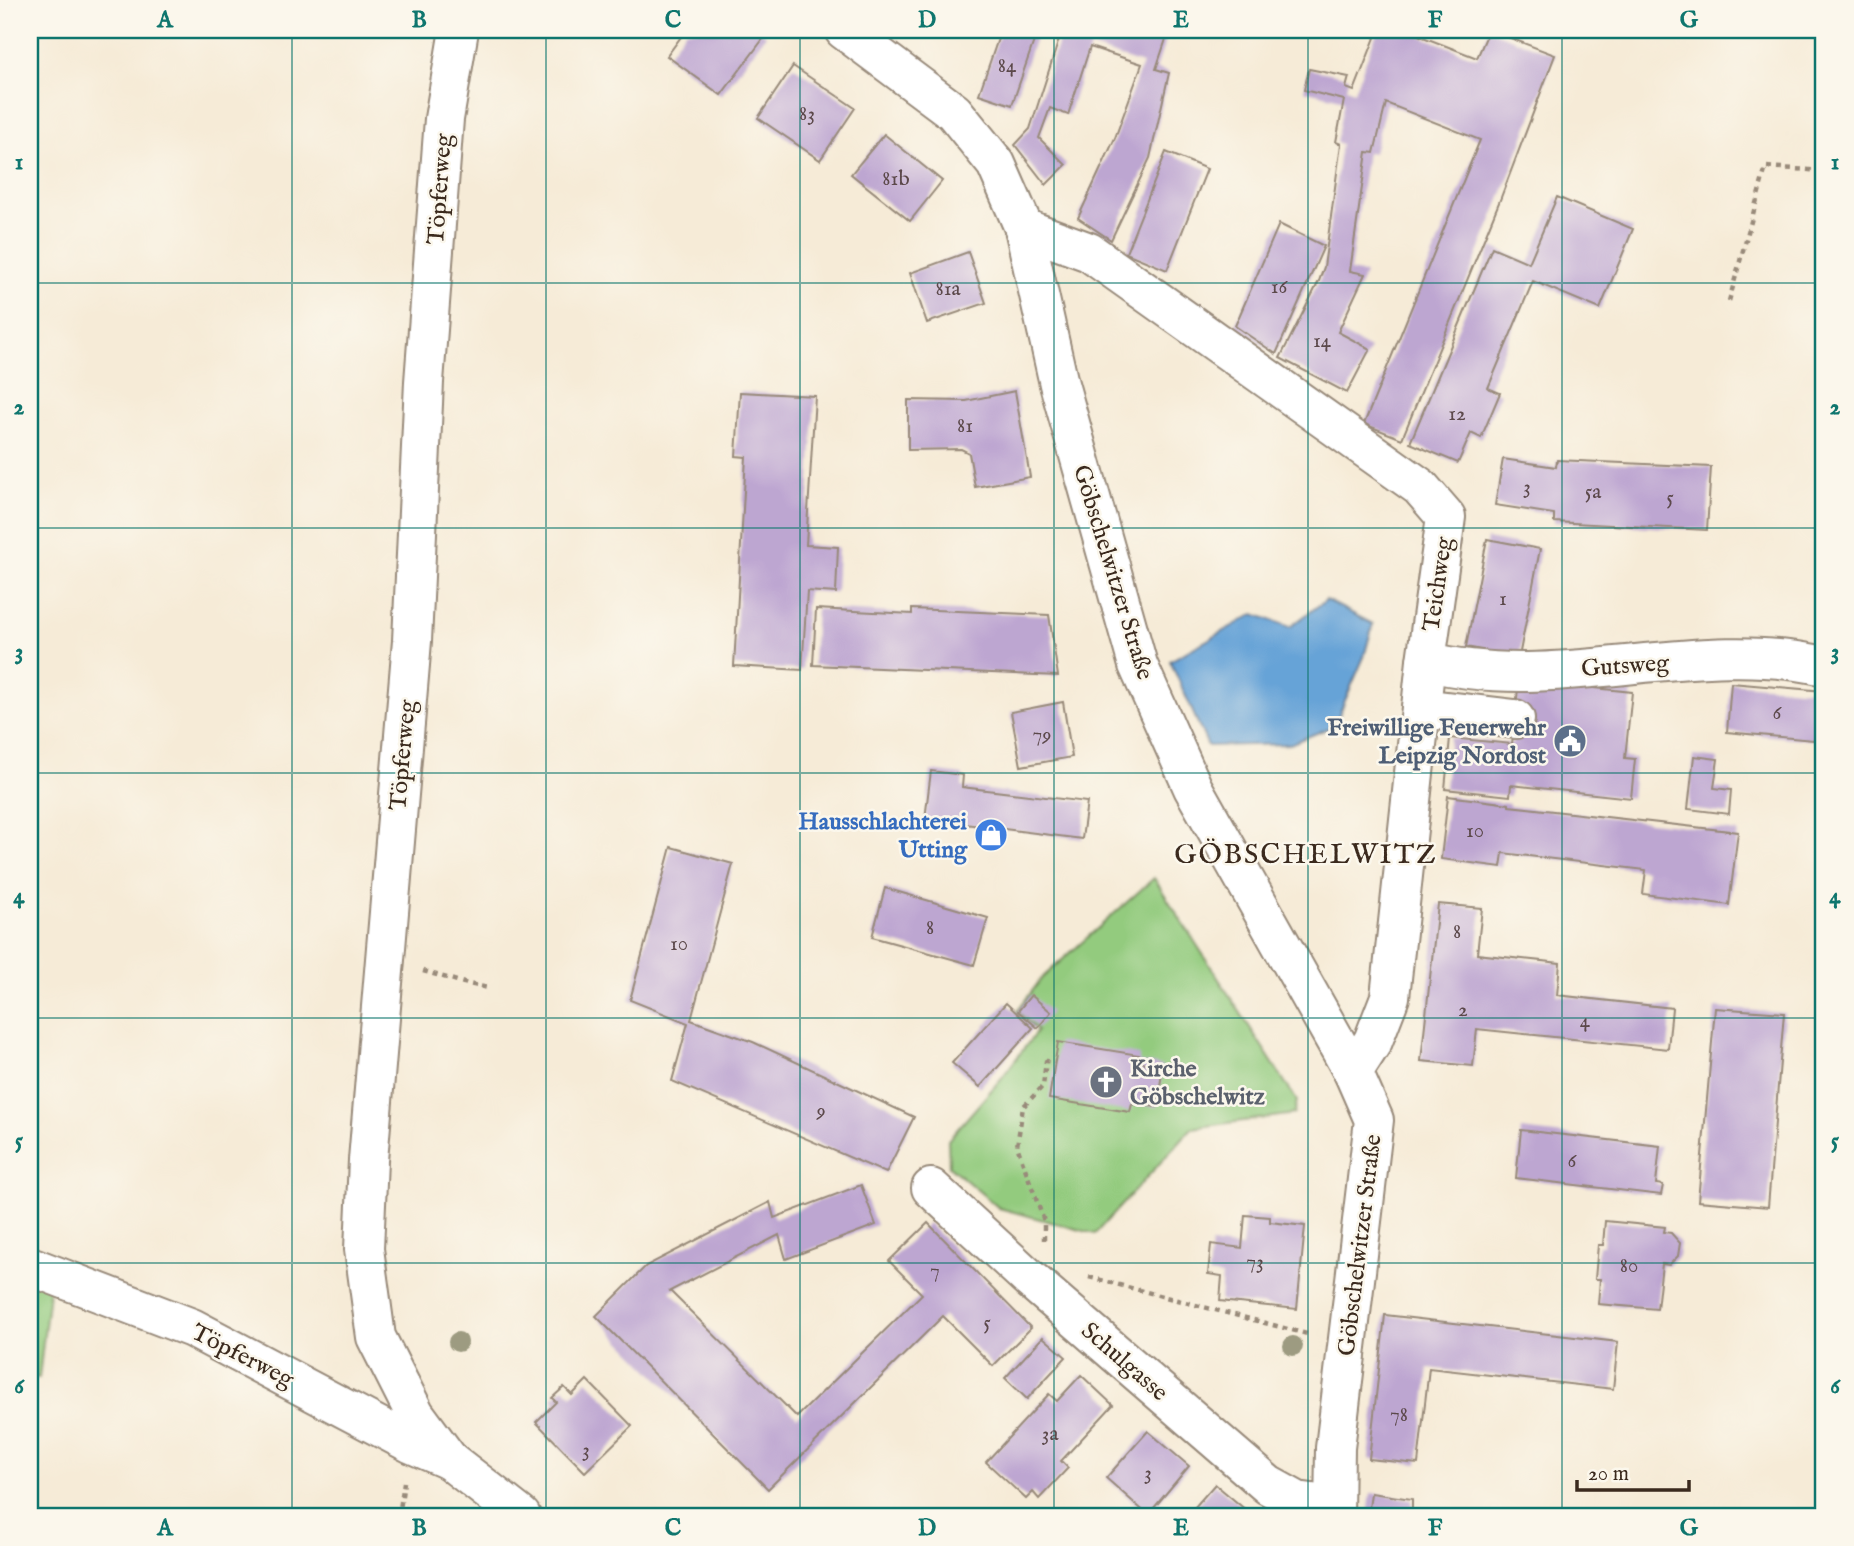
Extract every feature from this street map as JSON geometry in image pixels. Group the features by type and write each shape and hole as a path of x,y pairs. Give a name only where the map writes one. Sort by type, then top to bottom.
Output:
{"street":[{"name":"Töpferweg","path":"449,1460 415,1414 376,1337 364,1250 368,1160 412,641 424,382 443,133 459,30"},
{"name":"Göbschelwitzer Straße","path":"844,30 954,112 996,164 1024,228 1059,384 1138,665 1193,788 1353,1072 1374,1120 1345,1344 1335,1448 1334,1511"},
{"name":"Teichweg","path":"1024,228 1089,252 1420,487 1446,517 1426,661 1390,997 1373,1041 1353,1072"},
{"name":"Gutsweg","path":"1426,661 1456,669 1530,671 1750,657 1824,666"},
{"path":"1421,708 1515,719"},
{"name":"Schulgasse","path":"931,1188 1031,1280 1268,1485 1297,1501 1334,1511"},
{"name":"Töpferweg","path":"30,1266 192,1328 410,1443 449,1460 521,1516"}],"path":[{"path":"1729,301 1766,167 1824,171"},
{"path":"385,959 488,988"},
{"path":"1031,1280 1043,1266 1044,1221 1017,1146 1023,1107 1043,1086 1046,1061 1055,1062"},
{"path":"1083,1276 1345,1344"}],"green space":[{"path":"1154,878 1297,1101 1294,1114 1192,1128 1095,1234 999,1208 949,1166 948,1140 1000,1080 1037,1031 1017,1011 1042,978"},
{"path":"30,1276 50,1283 39,1378 30,1377"}],"water":[{"path":"1326,600 1373,624 1364,657 1334,726 1290,744 1208,746 1170,661 1254,614 1290,627"}],"building":[{"path":"686,30 759,30 766,35 721,95 667,56"},
{"path":"1001,30 1020,30 1036,35 1012,105 979,94"},
{"path":"1062,30 1169,30 1156,69 1169,73 1150,158 1111,240 1078,218 1115,138 1142,64 1090,47 1068,115 1050,108 1039,138 1066,165 1046,185 1015,145 1030,129"},
{"path":"1378,30 1405,30 1477,58 1489,30 1555,55 1500,200 1402,439 1364,424 1480,140 1386,103 1374,153 1367,152 1350,271 1365,274 1338,332 1370,349 1347,393 1280,358 1324,267 1341,144 1336,142 1344,100 1304,90 1309,69 1349,77 1346,88 1354,91"},
{"path":"793,66 855,108 820,160 758,118"},
{"path":"884,134 942,181 910,221 851,174"},
{"path":"1166,152 1207,169 1167,270 1126,253"},
{"path":"1557,197 1633,229 1600,309 1533,281 1488,388 1500,393 1481,438 1471,433 1458,463 1410,443 1492,247 1529,263"},
{"path":"1279,224 1324,246 1276,354 1235,326"},
{"path":"968,252 986,303 927,323 910,273"},
{"path":"1015,391 1030,477 975,487 969,453 961,449 908,450 908,400 966,401"},
{"path":"740,392 815,396 806,545 838,547 836,593 807,591 802,670 734,666 746,457 736,456"},
{"path":"1503,459 1556,467 1557,460 1711,467 1707,530 1554,522 1554,514 1495,505"},
{"path":"1487,539 1540,549 1519,657 1466,647"},
{"path":"1824,608 1824,627 1820,626"},
{"path":"816,609 912,614 912,609 1049,615 1058,676 813,665"},
{"name":"Freiwillige Feuerwehr Leipzig Nordost","path":"1519,680 1632,692 1625,758 1635,759 1631,798 1511,785 1510,796 1445,789 1450,738 1512,744"},
{"path":"1731,683 1824,691 1824,741 1727,732"},
{"path":"1063,702 1072,757 1021,766 1011,712"},
{"path":"1694,756 1718,759 1714,788 1731,790 1729,814 1688,809"},
{"path":"931,771 963,775 962,787 1087,802 1082,839 925,819"},
{"path":"1448,796 1509,806 1738,832 1729,905 1643,894 1646,870 1503,853 1501,867 1441,859"},
{"path":"671,847 733,864 691,1020 753,1042 914,1117 886,1173 672,1081 688,1023 630,1000"},
{"path":"885,888 988,918 974,965 872,937"},
{"path":"1438,904 1482,908 1477,954 1560,963 1557,995 1672,1008 1668,1049 1477,1029 1473,1066 1421,1061"},
{"path":"1031,995 1051,1012 1038,1028 1018,1011"},
{"path":"1006,1003 1033,1028 980,1087 952,1063"},
{"path":"1715,1008 1784,1013 1768,1207 1698,1201"},
{"name":"Kirche Göbschelwitz","path":"1058,1042 1139,1055 1139,1062 1163,1066 1157,1107 1132,1104 1130,1112 1049,1099"},
{"path":"1521,1130 1660,1146 1656,1184 1663,1185 1661,1195 1516,1178"},
{"path":"861,1185 876,1225 786,1259 779,1235 670,1291 797,1417 922,1294 889,1261 928,1223 1031,1328 993,1366 943,1316 768,1489 596,1316 646,1266 770,1202 774,1218"},
{"path":"1245,1215 1270,1217 1270,1222 1305,1226 1297,1309 1220,1301 1222,1276 1208,1274 1211,1244 1242,1248"},
{"path":"1605,1221 1665,1227 1664,1232 1671,1233 1680,1243 1678,1256 1669,1265 1662,1264 1657,1309 1598,1304 1600,1279 1595,1279 1598,1245 1603,1245"},
{"path":"1385,1315 1618,1342 1613,1389 1429,1368 1418,1464 1369,1459"},
{"path":"1043,1337 1066,1357 1027,1399 1005,1378"},
{"path":"1081,1375 1113,1405 1061,1461 1068,1468 1039,1499 1033,1492 1026,1499 986,1462 1049,1394 1057,1401"},
{"path":"587,1380 632,1426 585,1472 536,1422 556,1402 552,1398 564,1387 572,1395"},
{"path":"1148,1431 1189,1466 1148,1515 1106,1478"},
{"path":"1215,1484 1253,1516 1187,1516"},
{"path":"1371,1493 1412,1499 1412,1516 1368,1516"}],"place":[{"name":"Freiwillige Feuerwehr Leipzig Nordost","path":"1570,741"},
{"name":"Hausschlachterei Utting","path":"991,835"},
{"name":"Kirche Göbschelwitz","path":"1106,1082"}],"district":[{"name":"GÖBSCHELWITZ","path":"1306,853"}]}
